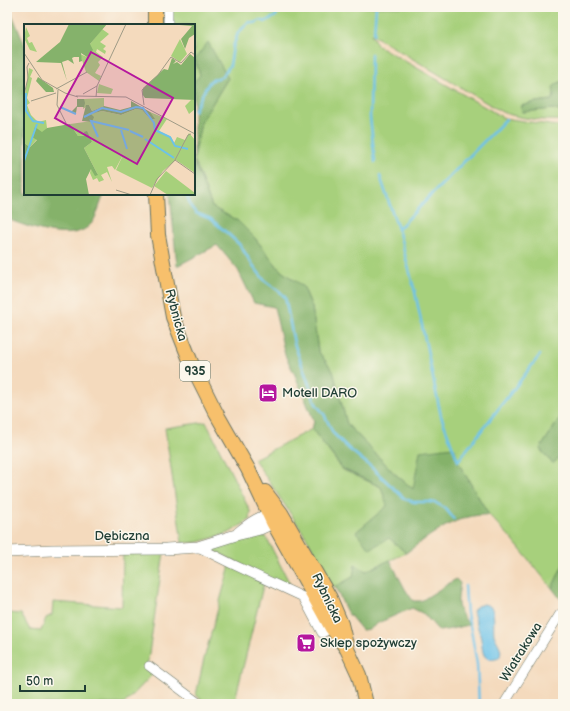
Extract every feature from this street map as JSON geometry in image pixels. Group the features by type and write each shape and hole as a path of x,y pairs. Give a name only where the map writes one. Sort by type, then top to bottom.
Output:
{"main road":[{"path":"154,24 155,7"},
{"name":"Rybnicka","path":"156,195 158,235 173,316 189,359 201,384 274,516 324,587 337,626 358,675 366,704"}],"street":[{"path":"168,7 168,24"},
{"name":"Dębiczna","path":"7,552 52,550 166,550 198,547 236,535 251,523 274,516"},
{"path":"198,547 303,597 322,633 337,626"},
{"name":"Wiatrakowa","path":"504,704 560,614"},
{"path":"150,666 200,704"}],"green space":[{"path":"7,7 9,7 24,44 24,195 104,195 94,221 84,229 74,233 63,234 39,230 7,219"},
{"path":"162,7 563,7 563,83 560,82 552,100 521,106 522,112 553,109 563,113 563,120 532,119 502,112 371,34 377,45 504,118 563,127 563,413 540,449 553,464 563,453 563,565 552,588 510,537 489,515 459,464 454,447 413,489 394,473 347,424 333,371 318,351 312,307 303,286 281,271 254,237 238,221 212,207 195,162 201,122 228,78 201,75 195,81 195,24 162,24"},
{"path":"208,42 228,78 201,122 195,154 195,81 200,75 195,59"},
{"path":"560,82 563,83 563,112 553,109 522,112 521,106 552,100 554,95 553,87"},
{"path":"195,164 212,207 238,221 254,237 281,271 303,286 312,307 318,351 333,371 347,424 394,473 413,489 420,451 454,447 459,464 489,515 478,515 455,521 425,539 406,553 389,538 370,549 356,532 387,506 381,487 343,469 312,429 314,421 285,355 274,307 254,303 238,270 217,245 177,266 170,195 195,195"},
{"path":"563,413 563,453 553,464 540,449"},
{"path":"206,422 251,513 249,516 251,519 229,533 199,542 182,543 165,428"},
{"path":"312,429 343,470 381,487 388,506 356,532 389,538 406,553 353,577 333,588 308,540 254,459"},
{"path":"259,533 261,536 266,537 290,584 267,578 213,550 223,543"},
{"path":"164,552 147,667 153,674 124,704 7,704 7,613 21,614 30,630 41,631 46,618 52,615 53,602 122,607 123,553"},
{"path":"390,560 413,601 421,601 456,579 460,583 458,601 459,609 469,625 439,631 424,614 412,608 378,623 370,629 362,630 347,612 335,587 353,577 355,564 366,571"},
{"path":"230,565 264,582 234,704 207,704 196,695 204,659"},
{"path":"563,565 563,602 552,588"}],"water":[{"path":"484,604 490,606 492,609 494,635 500,646 501,652 499,658 491,660 484,655 473,611 477,606"}],"waterway":[{"path":"195,109 210,81 223,76 230,65 233,47 238,33 249,22 255,23 261,20 265,22 276,16 279,7"},
{"path":"374,34 376,7"},
{"path":"371,54 370,117 375,162"},
{"path":"398,229 506,119"},
{"path":"380,176 398,229 415,292 441,416 458,461 540,355"},
{"path":"186,195 191,207 196,213 211,219 240,245 265,281 285,297 294,343 316,404 324,414 333,433 405,499 414,502 436,503 445,508 454,519"},
{"path":"465,586 467,614 477,664 479,704"}],"place":[{"name":"Motell DARO","path":"268,393"},
{"name":"Sklep spożywczy","path":"306,643"}]}
